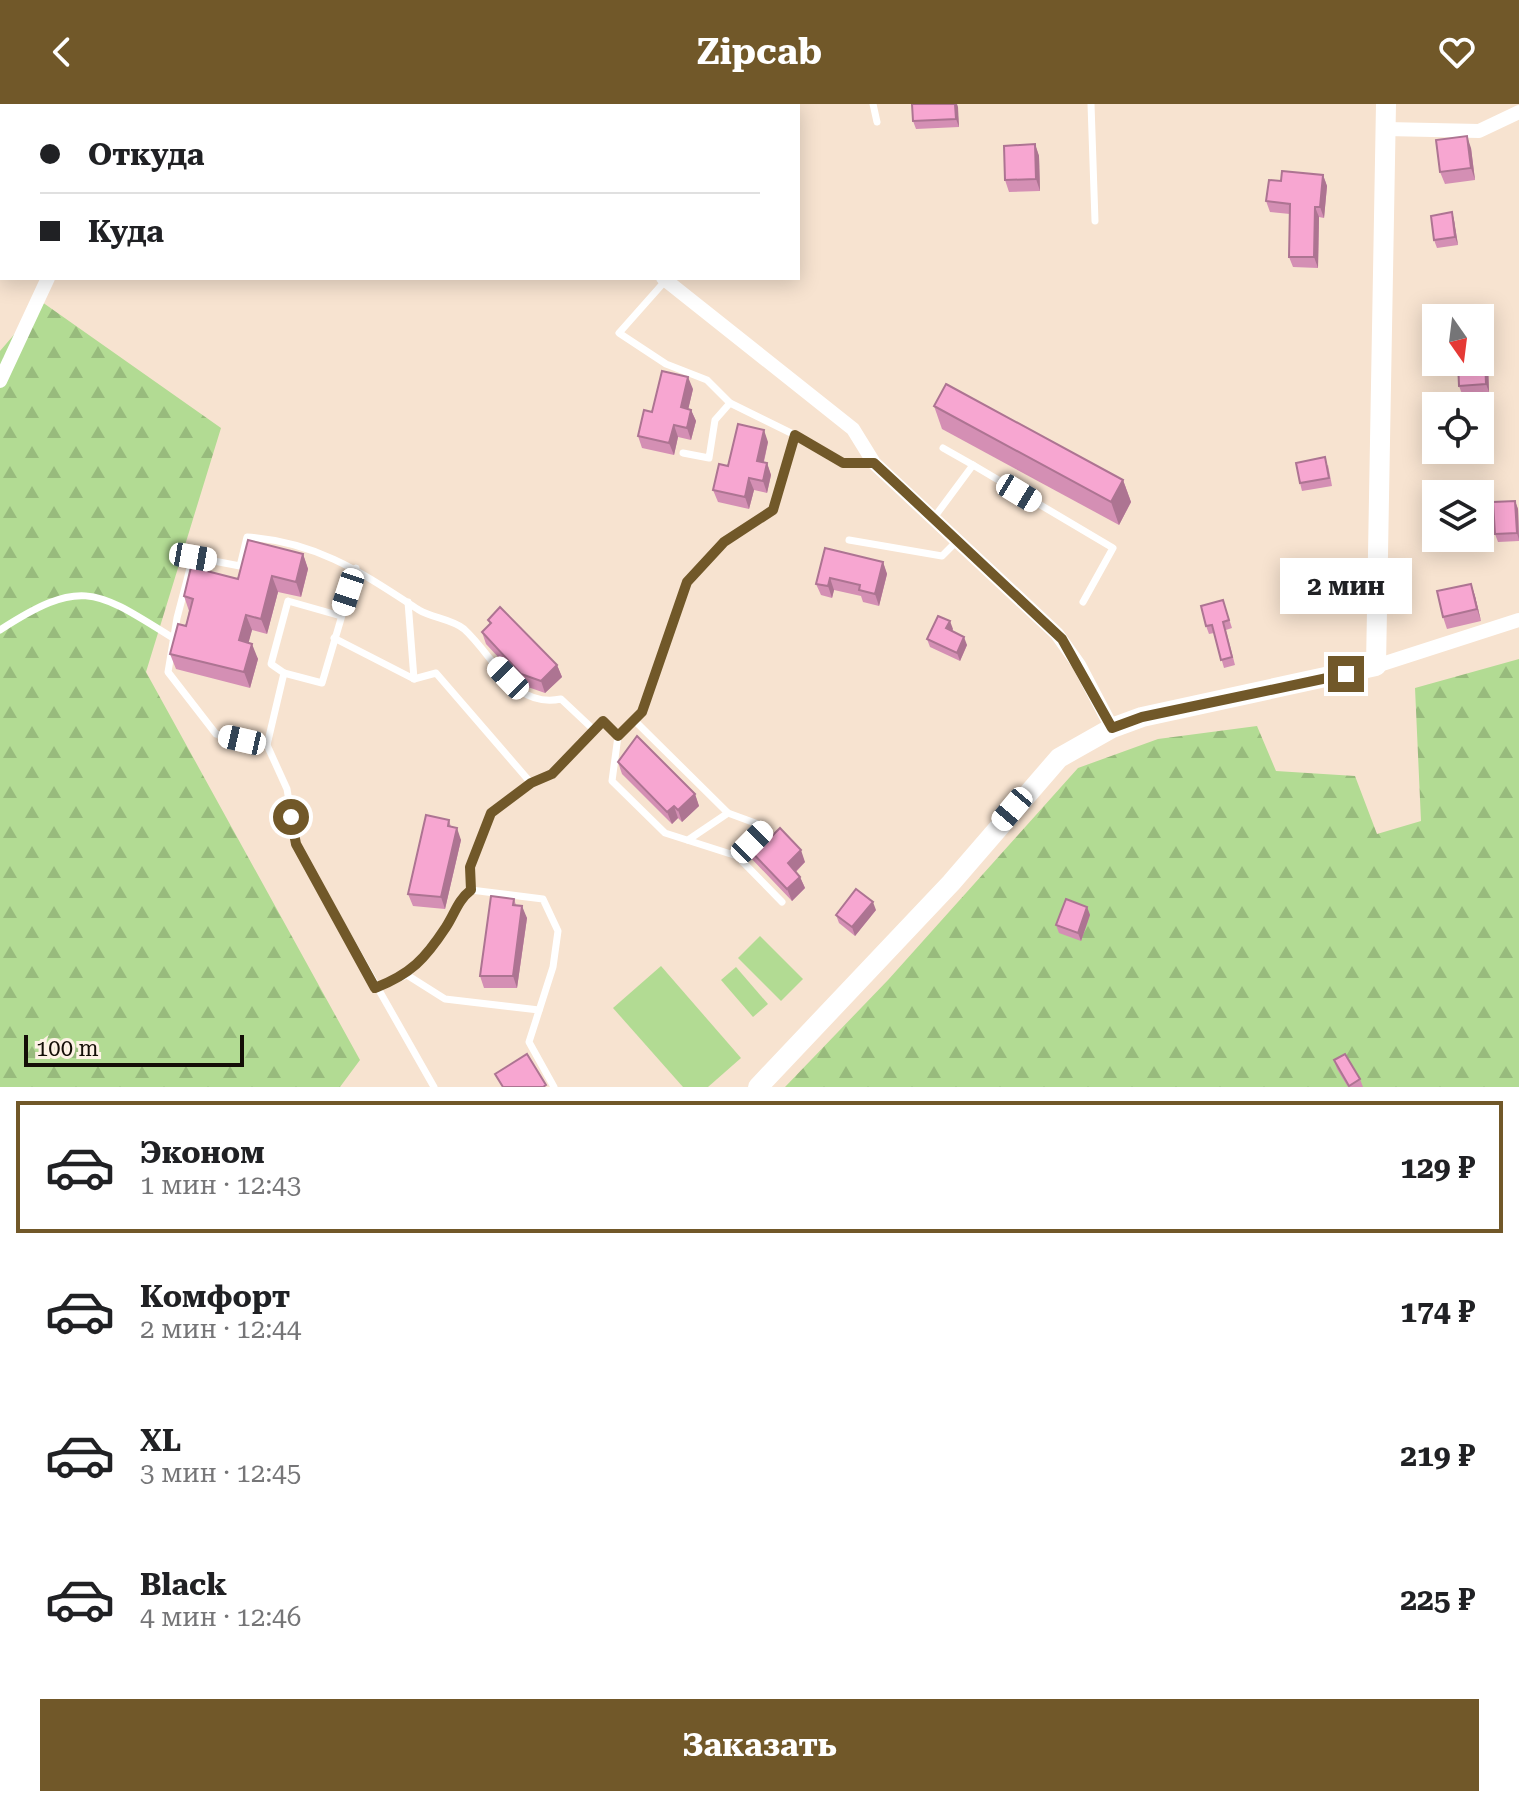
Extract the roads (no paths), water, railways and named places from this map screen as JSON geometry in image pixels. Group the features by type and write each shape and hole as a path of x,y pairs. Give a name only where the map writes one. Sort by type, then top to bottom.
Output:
{"main road":[{"path":"758,1087 951,883 1059,758 1112,728 1142,717 1376,666 1386,104"}],"street":[{"path":"1386,129 1479,131 1519,112"},
{"path":"0,381 47,280"},
{"path":"666,280 853,429 874,463 1062,639 1112,728"},
{"path":"1376,666 1519,620"}],"lane":[{"path":"873,104 877,122"},
{"path":"1091,104 1095,221"},
{"path":"664,280 619,333 666,364 707,380 730,403 843,463 874,463"},
{"path":"683,453 709,458 715,420 730,403"},
{"path":"782,902 737,856 665,833 612,781 618,736 642,712 687,582 724,542 773,510 795,435"},
{"path":"943,448 1113,548 1083,602"},
{"path":"933,519 973,465"},
{"path":"267,745 216,734 168,672 193,557 240,566 247,537 272,539 321,552 356,568 421,611 463,628 523,695 542,703 561,699 594,730"},
{"path":"849,540 942,556 957,541"},
{"path":"341,616 288,601 271,664 284,673 322,683 356,568"},
{"path":"0,630 53,600 92,594 123,607 173,638"},
{"path":"408,601 414,679"},
{"path":"334,638 414,679 436,673 531,783"},
{"path":"284,673 267,745 287,789 296,844 375,988 434,1087"},
{"path":"634,720 728,813 766,827 737,856"},
{"path":"471,890 470,867 491,813 531,783 552,774 603,721 618,736"},
{"path":"688,840 728,813"},
{"path":"375,988 407,975 447,926 462,897 471,890 543,899 558,931 553,967 529,1042 554,1087"},
{"path":"407,975 445,999 539,1010"}]}
